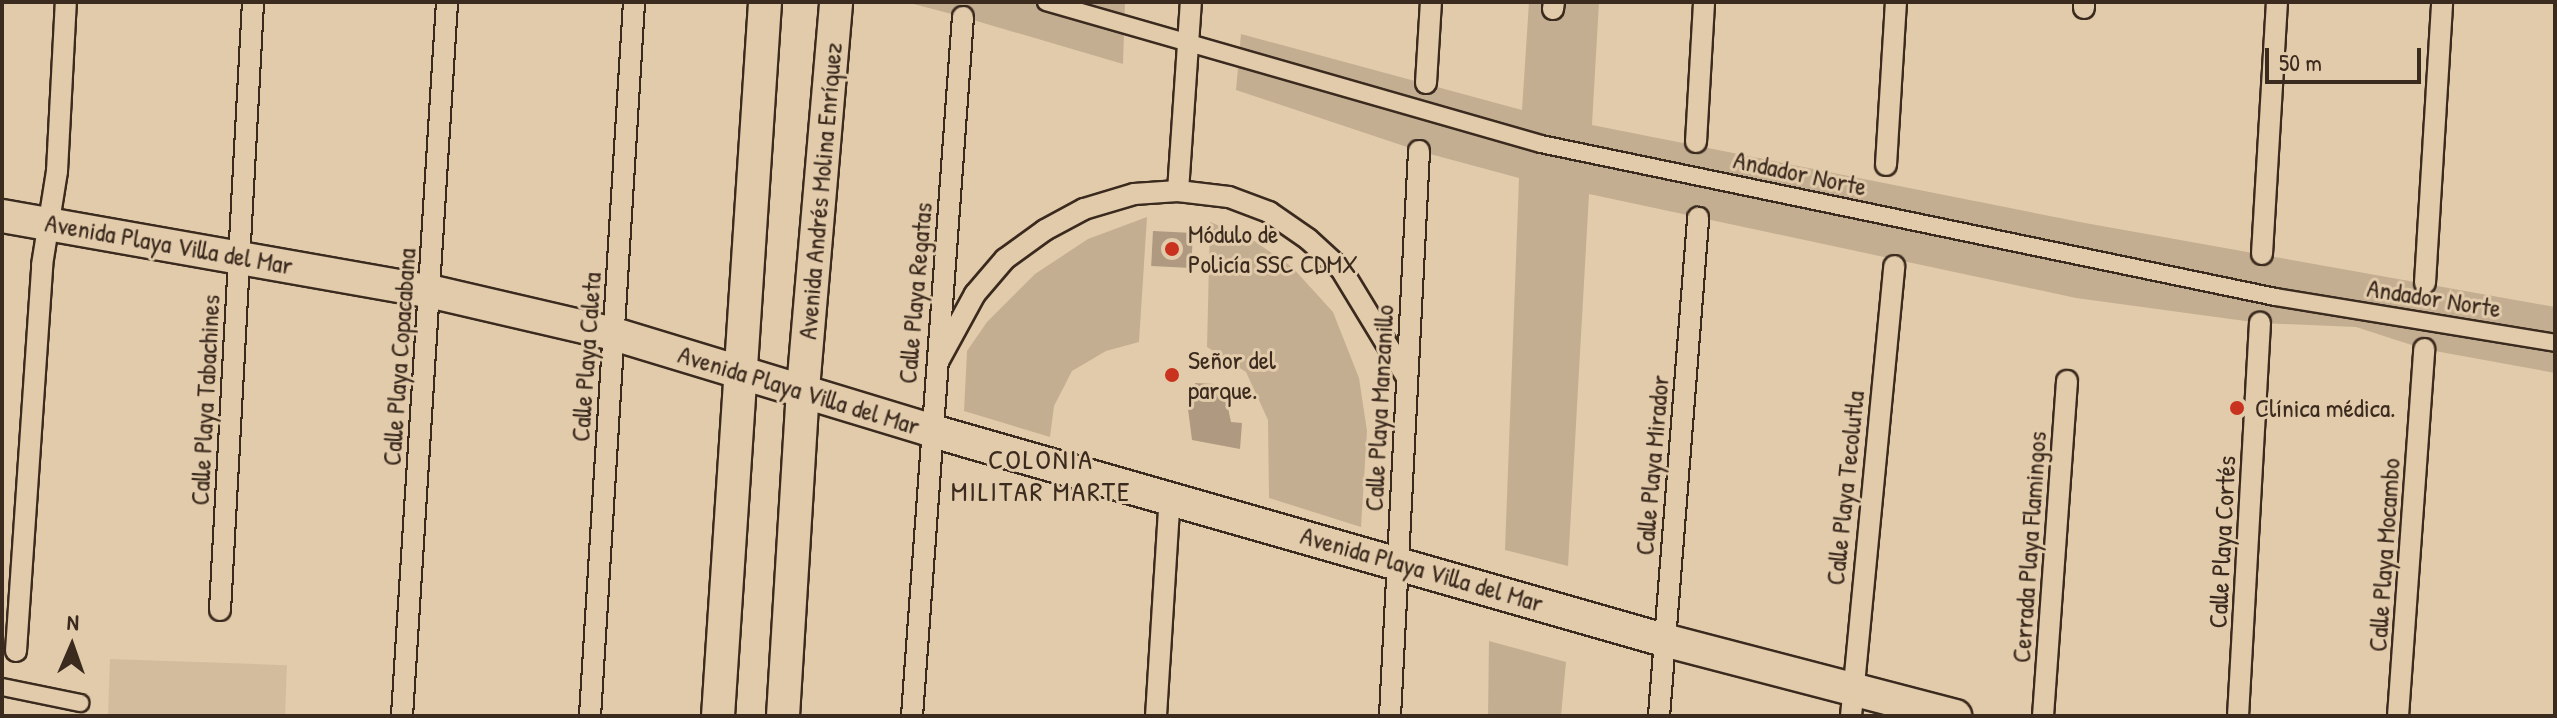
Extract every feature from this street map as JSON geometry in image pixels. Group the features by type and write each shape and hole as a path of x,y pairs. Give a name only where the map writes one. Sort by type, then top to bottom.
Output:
{"main road":[{"path":"718,716 765,2"},
{"name":"Avenida Andrés Molina Enríquez","path":"783,716 803,389 836,2"},
{"name":"Avenida Playa Villa del Mar","path":"2,216 239,255 429,291 614,334 803,389 929,430 1170,496 1664,640 1852,704 1955,716"}],"street":[{"path":"16,651 48,224 57,171 66,2"},
{"name":"Calle Playa Tabachines","path":"220,610 253,2"},
{"name":"Calle Playa Copacabana","path":"402,716 447,2"},
{"name":"Calle Playa Caleta","path":"590,716 634,2"},
{"name":"Andador Norte","path":"1046,2 1541,144 2275,297 2555,343"},
{"path":"1178,191 1191,2"},
{"path":"1426,83 1431,2"},
{"path":"1696,142 1704,2"},
{"path":"1886,165 1896,2"},
{"path":"2262,254 2277,2"},
{"path":"2425,283 2442,2"},
{"name":"Calle Playa Regatas","path":"912,716 929,430 963,17"},
{"name":"Calle Playa Manzanillo","path":"1390,716 1419,151"},
{"path":"936,367 975,294 1005,259 1045,230 1084,209 1134,194 1178,191 1229,197 1269,212 1308,239 1341,269 1406,376"},
{"name":"Calle Playa Mirador","path":"1659,716 1698,218"},
{"name":"Calle Playa Tecolutla","path":"1852,704 1894,266"},
{"name":"Calle Playa Cortés","path":"2238,716 2260,323"},
{"name":"Calle Playa Mocambo","path":"2398,716 2424,349"},
{"name":"Cerrada Playa Flamingos","path":"2043,716 2067,381"},
{"path":"1156,716 1170,496"},
{"path":"2,687 80,703"}],"shaded area":[{"path":"906,2 1125,2 1123,64 963,17"},
{"path":"1529,2 1599,2 1592,125 2085,223 2555,307 2555,373 2424,349 2356,327 2260,323 2076,298 1589,194 1568,566 1505,550 1519,178 1419,151 1236,90 1241,34 1522,110"},
{"path":"1147,217 1139,342 1106,351 1072,371 1054,406 1050,437 964,411 967,351 987,322 1035,274 1088,239"},
{"path":"1210,222 1250,238 1292,267 1333,312 1359,378 1367,431 1361,527 1269,498 1268,420 1246,372 1207,347"},
{"path":"1489,641 1566,662 1561,716 1488,716"},
{"path":"110,659 287,665 285,716 108,716"}],"building":[{"name":"Módulo de Policía SSC CDMX","path":"1153,231 1193,233 1191,268 1151,266"},
{"path":"1195,383 1214,384 1214,393 1225,394 1231,422 1242,423 1240,449 1192,440 1187,401 1194,401"}],"place":[{"name":"Módulo de Policía SSC CDMX","path":"1172,249"},
{"name":"Señor del parque.","path":"1172,375"},
{"name":"Clínica médica.","path":"2237,408"}],"district":[{"name":"COLONIA MILITAR MARTE","path":"1041,475"}]}
